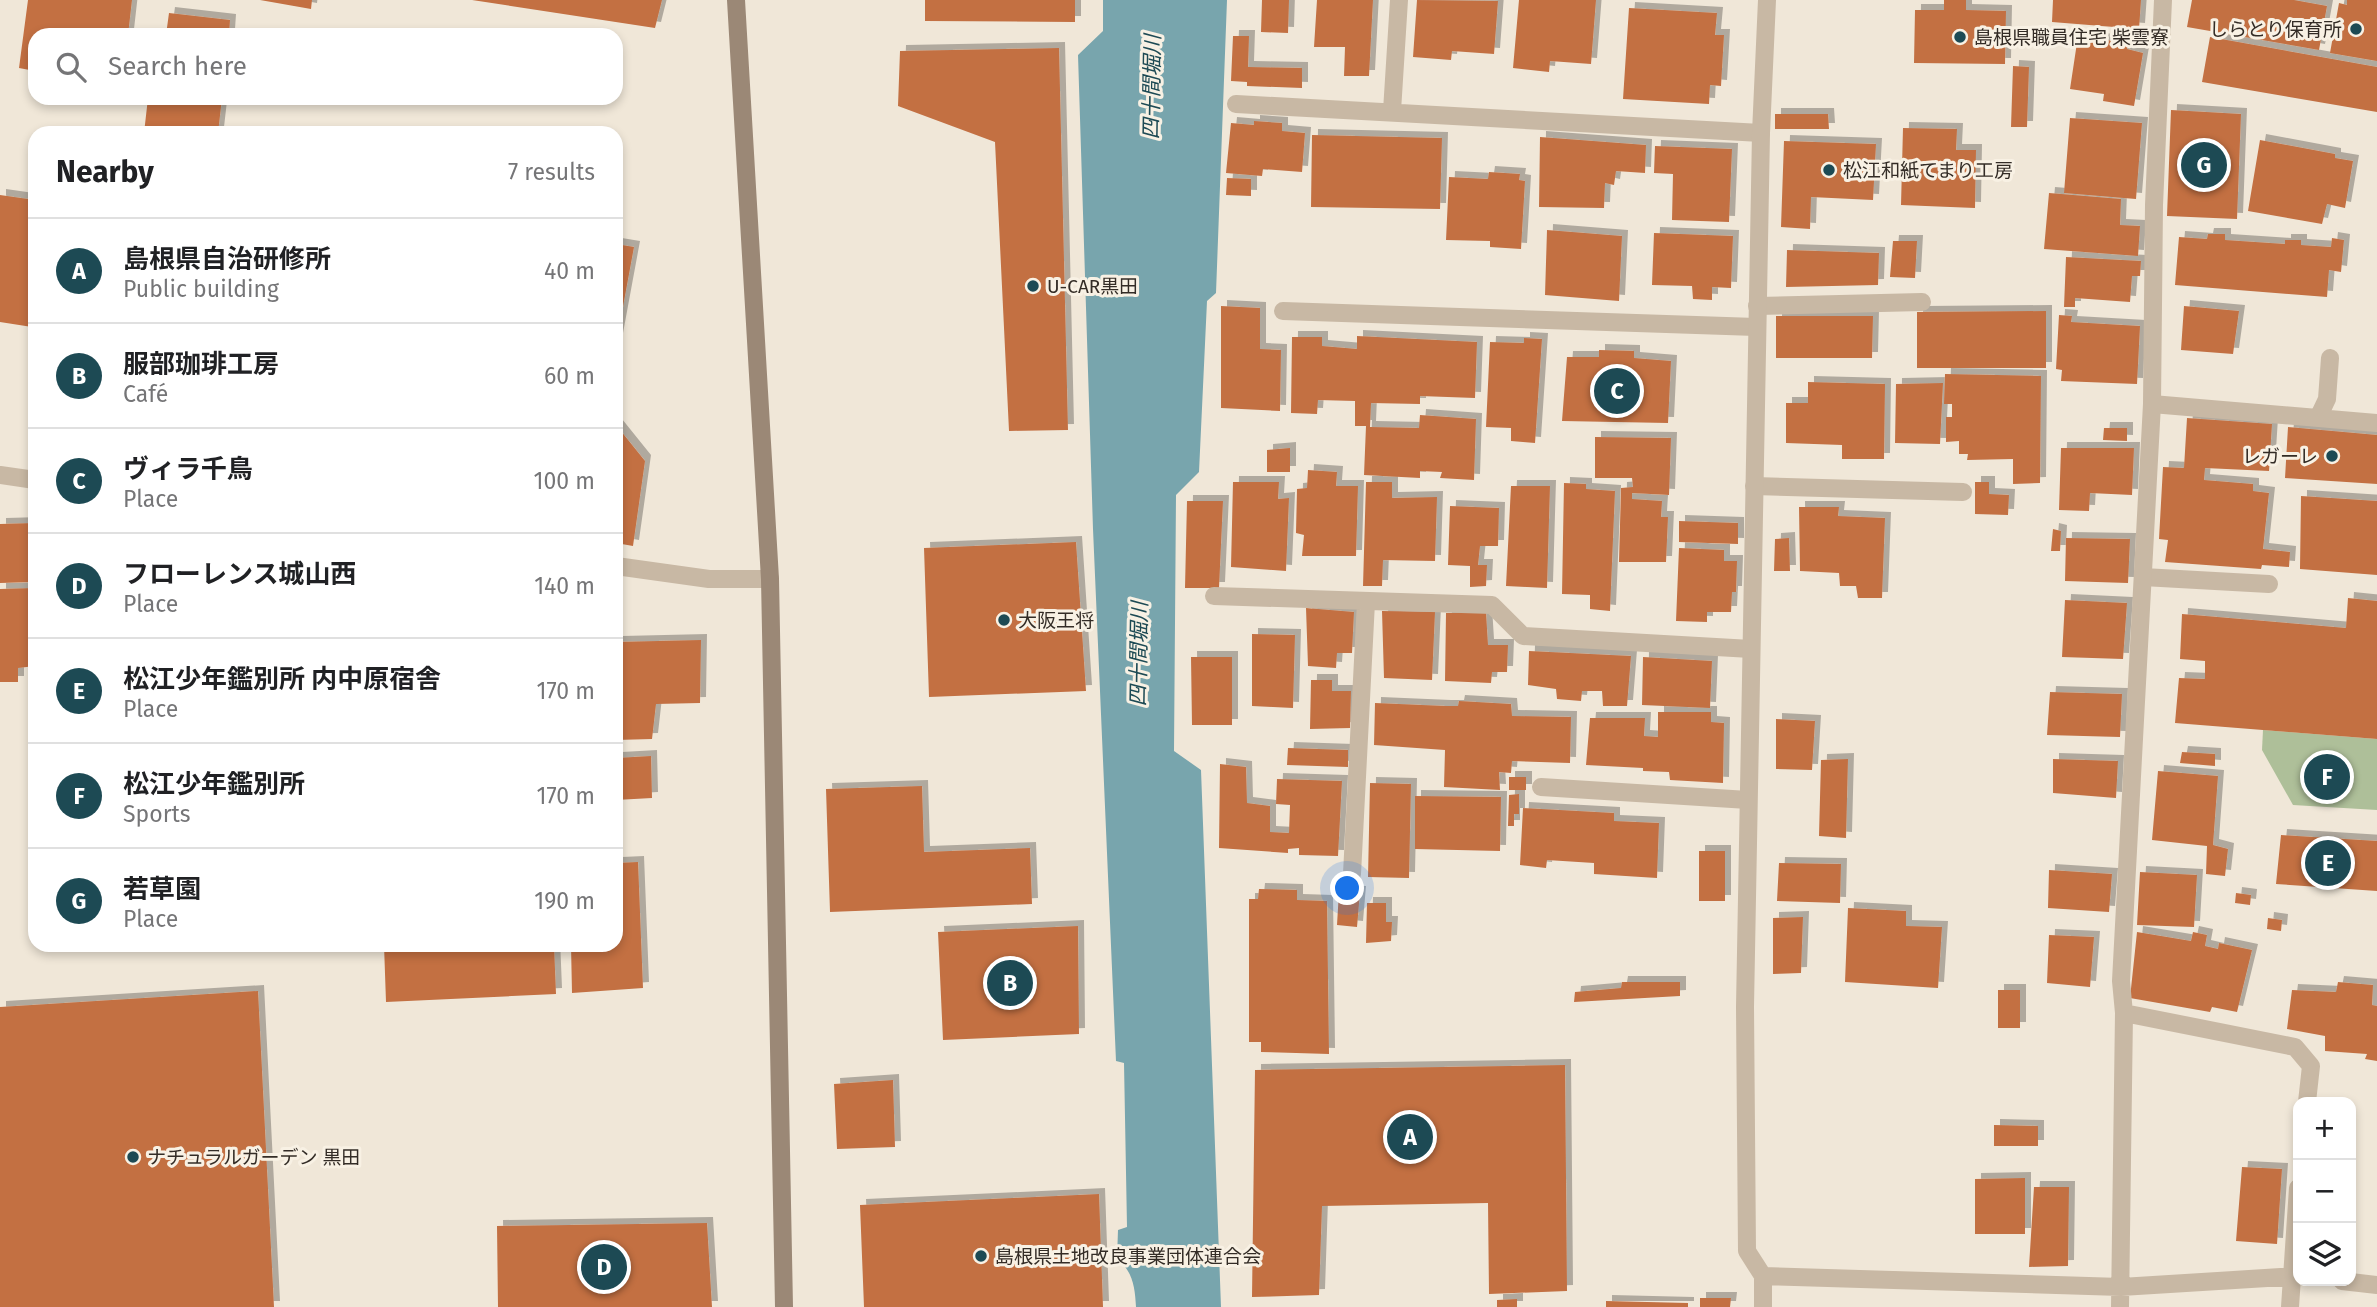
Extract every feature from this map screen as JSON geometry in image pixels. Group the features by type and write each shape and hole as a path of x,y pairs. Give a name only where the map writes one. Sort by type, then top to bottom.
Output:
{"street":[{"path":"736,0 770,579 784,1307"},
{"path":"1392,111 1399,0"},
{"path":"1763,1307 1763,1276 1747,1251 1748,800 1756,327 1761,133 1768,0"},
{"path":"2120,1307 2124,1013 2121,981 2152,404 2154,205 2163,0"},
{"path":"1236,104 1761,133"},
{"path":"1757,306 1922,302"},
{"path":"1283,311 1756,327"},
{"path":"2318,418 2327,399 2330,358"},
{"path":"2152,404 2377,423"},
{"path":"0,475 28,479"},
{"path":"1754,486 1964,492"},
{"path":"623,567 709,579 770,579"},
{"path":"2143,577 2269,584"},
{"path":"1213,596 1492,606 1522,636 1751,649"},
{"path":"1352,874 1366,601"},
{"path":"1541,787 1748,800"},
{"path":"2124,1013 2295,1048 2311,1066 2307,1097"},
{"path":"1763,1276 2121,1287 2293,1275"},
{"path":"2356,1283 2377,1285"},
{"path":"2290,1307 2293,1286"}],"green space":[{"path":"2263,730 2377,739 2377,810 2293,805 2262,750"}],"water":[{"name":"四十間堀川","path":"1103,0 1227,0 1216,293 1207,301 1199,472 1176,495 1174,751 1201,770 1221,1307 1136,1307 1132,1280 1127,1269 1117,1259 1118,1230 1127,1227 1124,1063 1116,1061 1093,529 1078,55 1103,31"}],"building":[{"path":"28,0 132,0 129,28 28,28 28,70 19,68"},
{"path":"260,0 312,0 311,9"},
{"path":"472,0 662,0 655,28"},
{"path":"925,0 1075,0 1075,22 925,21"},
{"path":"1262,0 1289,0 1288,33 1261,32"},
{"path":"1317,0 1373,0 1369,76 1344,76 1345,47 1314,47"},
{"path":"1417,0 1498,1 1494,54 1452,51 1451,60 1413,57"},
{"path":"1519,0 1596,0 1591,64 1550,61 1549,72 1513,68"},
{"name":"島根県職員住宅 柴雲寮","path":"1944,0 1966,0 1966,10 2006,11 2005,64 1914,63 1915,10 1944,10"},
{"path":"2053,0 2141,0 2139,29 2052,22"},
{"path":"2192,0 2294,0 2327,6 2319,50 2187,27"},
{"name":"しらとり保育所","path":"2347,0 2377,0 2377,61 2330,53 2339,3 2347,5"},
{"path":"1629,8 1717,13 1715,35 1724,35 1721,86 1710,85 1709,104 1623,99"},
{"path":"169,13 230,20 229,28 167,28"},
{"path":"1233,36 1249,36 1248,67 1302,68 1302,88 1247,86 1247,82 1231,81"},
{"path":"2078,36 2128,43 2127,49 2143,53 2134,106 2103,101 2104,94 2070,89"},
{"path":"2210,37 2377,67 2377,112 2202,82"},
{"name":"U-CAR黒田","path":"1059,48 1068,430 1009,431 995,142 898,106 900,51"},
{"path":"2013,66 2029,67 2027,127 2011,127"},
{"path":"147,105 221,105 219,126 145,126"},
{"path":"2171,110 2241,114 2237,219 2167,216"},
{"path":"1775,114 1828,114 1829,129 1775,129"},
{"path":"2070,118 2142,123 2136,199 2064,193"},
{"path":"1254,121 1282,123 1282,131 1305,133 1302,172 1263,169 1262,176 1226,173 1231,123 1254,125"},
{"path":"1903,128 1957,129 1956,150 1976,150 1975,208 1901,205"},
{"path":"1312,135 1442,138 1440,209 1311,207"},
{"path":"1540,137 1646,145 1645,173 1616,171 1614,185 1605,183 1604,208 1539,207"},
{"path":"2260,140 2335,154 2335,158 2353,161 2345,208 2327,204 2322,224 2248,211"},
{"name":"松江和紙てまり工房","path":"1784,141 1876,144 1873,200 1811,197 1810,229 1781,227"},
{"path":"1655,146 1732,149 1729,222 1672,220 1673,174 1654,173"},
{"path":"1489,172 1520,174 1519,180 1525,181 1521,249 1490,247 1490,241 1446,240 1449,177 1488,179"},
{"path":"1227,178 1251,179 1251,196 1226,195"},
{"path":"2049,193 2121,199 2120,225 2140,226 2138,256 2044,249"},
{"path":"0,195 28,199 28,326 0,322"},
{"path":"1547,230 1622,236 1619,301 1545,295"},
{"path":"1654,233 1733,236 1731,288 1712,287 1712,300 1693,299 1692,286 1652,285"},
{"path":"2208,234 2225,234 2225,240 2285,244 2285,240 2301,240 2301,245 2331,247 2332,238 2344,240 2341,272 2329,270 2327,297 2175,285 2179,237 2207,239"},
{"path":"1893,241 1917,241 1915,278 1890,277"},
{"path":"623,245 634,247 623,307"},
{"path":"1787,250 1879,253 1878,285 1786,287"},
{"path":"2066,257 2141,261 2140,276 2132,276 2130,302 2075,298 2075,307 2064,307"},
{"path":"1221,306 1260,308 1260,349 1281,350 1280,411 1221,408"},
{"path":"2184,306 2239,311 2233,354 2181,350"},
{"path":"2046,311 2046,368 1917,368 1917,312"},
{"path":"2059,315 2072,316 2071,322 2140,326 2137,384 2061,381 2062,370 2056,369"},
{"path":"1776,316 1873,316 1872,358 1776,358"},
{"path":"1357,336 1477,342 1475,398 1420,396 1420,404 1371,403 1370,427 1419,428 1420,415 1476,419 1474,480 1440,478 1442,472 1420,471 1420,478 1364,475 1366,426 1355,426 1355,401 1318,400 1317,414 1291,413 1292,337 1322,337 1322,346 1357,349"},
{"path":"1524,338 1542,339 1535,443 1511,441 1511,428 1486,427 1490,342 1524,343"},
{"path":"1599,350 1634,351 1634,358 1671,361 1668,423 1562,421 1567,357 1599,357"},
{"path":"1945,374 2041,376 2040,483 2013,484 2013,459 1967,460 1968,454 1959,454 1959,441 1946,442 1946,417 1952,417 1952,404 1944,404"},
{"path":"1808,382 1885,384 1884,459 1842,459 1842,445 1786,443 1786,403 1808,403"},
{"path":"1943,383 1940,444 1895,443 1896,384"},
{"path":"2187,418 2272,424 2269,471 2205,468 2204,480 2253,484 2253,491 2269,493 2263,549 2290,552 2289,567 2262,565 2261,569 2165,562 2168,540 2159,539 2163,467 2184,468"},
{"name":"レガーレ","path":"2288,427 2377,435 2377,484 2285,478"},
{"path":"2104,428 2127,428 2127,441 2103,440"},
{"path":"623,434 645,461 633,546 623,544"},
{"path":"1595,437 1671,438 1669,495 1632,493 1632,499 1662,501 1661,517 1668,517 1666,562 1619,562 1621,488 1633,487 1632,478 1595,478"},
{"path":"1290,448 1290,472 1267,472 1267,450"},
{"path":"2061,448 2134,448 2132,495 2090,493 2089,511 2059,510"},
{"path":"1308,470 1337,472 1336,486 1358,486 1356,556 1302,556 1304,535 1296,533 1297,489 1307,488"},
{"path":"1233,482 1279,482 1278,499 1289,498 1286,571 1231,567"},
{"path":"1366,482 1392,482 1392,498 1437,497 1435,561 1383,560 1382,586 1363,586"},
{"path":"1975,482 1989,482 1989,494 2009,495 2008,515 1975,514"},
{"path":"1564,483 1586,484 1586,489 1615,491 1610,611 1590,609 1590,595 1562,594"},
{"path":"1511,486 1550,486 1547,588 1506,586"},
{"path":"2301,496 2377,501 2377,575 2300,569"},
{"path":"1187,501 1223,501 1219,588 1185,588"},
{"path":"1450,506 1499,508 1498,546 1480,546 1478,565 1487,565 1486,586 1470,587 1470,566 1448,565"},
{"path":"1799,507 1839,507 1838,516 1885,518 1882,598 1858,598 1856,586 1840,586 1839,573 1800,571"},
{"path":"1679,521 1738,523 1738,544 1679,542"},
{"path":"28,523 28,582 0,583 0,524"},
{"path":"2053,529 2061,531 2060,551 2051,551"},
{"path":"1789,538 1790,571 1774,571 1775,539"},
{"path":"2066,538 2130,539 2128,583 2065,581"},
{"name":"大阪王将","path":"1076,542 1086,691 929,697 924,548"},
{"path":"1679,548 1724,550 1724,561 1737,561 1736,592 1732,592 1731,612 1707,612 1707,622 1676,621"},
{"path":"28,588 28,667 18,668 18,682 0,682 0,589"},
{"path":"2348,598 2377,601 2377,739 2175,723 2179,678 2205,679 2205,661 2180,659 2182,614 2346,628"},
{"path":"2065,600 2127,603 2123,659 2062,657"},
{"path":"1306,608 1354,612 1352,653 1337,653 1336,668 1308,666"},
{"path":"1382,611 1435,612 1432,680 1384,678"},
{"path":"1446,613 1486,613 1488,645 1508,645 1507,672 1492,672 1491,683 1445,681"},
{"path":"1252,634 1295,635 1293,708 1252,706"},
{"path":"701,640 700,703 656,704 652,739 623,740 623,642"},
{"path":"1529,651 1631,656 1627,706 1603,706 1602,691 1582,691 1581,701 1557,699 1556,689 1528,685"},
{"path":"1191,657 1232,657 1232,725 1192,725"},
{"path":"1643,657 1712,661 1710,708 1642,705"},
{"path":"1311,680 1332,680 1332,691 1351,691 1350,728 1310,729"},
{"path":"2050,692 2122,694 2120,737 2047,735"},
{"path":"1459,701 1511,704 1512,716 1571,717 1570,763 1512,761 1511,773 1499,772 1500,790 1444,787 1445,750 1374,745 1375,703 1458,706"},
{"path":"1658,712 1711,712 1711,722 1724,723 1723,783 1670,780 1669,772 1643,771 1643,768 1586,765 1590,718 1645,718 1644,736 1658,737"},
{"path":"1776,719 1815,721 1812,770 1776,769"},
{"path":"1288,748 1348,750 1348,767 1287,765"},
{"path":"2182,752 2215,754 2215,766 2180,763"},
{"path":"651,756 652,798 623,800 623,758"},
{"path":"1848,759 1846,838 1819,836 1821,760"},
{"path":"2053,759 2118,761 2116,798 2053,793"},
{"path":"1220,764 1246,767 1247,803 1270,806 1270,832 1289,833 1290,805 1276,804 1277,779 1342,781 1338,856 1299,855 1299,848 1288,849 1288,853 1219,848"},
{"path":"2158,771 2218,776 2213,845 2228,849 2225,876 2206,874 2207,846 2152,840"},
{"path":"1509,777 1526,777 1526,790 1509,790"},
{"path":"1370,783 1411,784 1409,878 1368,877"},
{"path":"922,786 924,852 1030,848 1032,904 830,912 826,789"},
{"path":"1519,794 1519,814 1514,814 1514,826 1508,826 1509,795"},
{"path":"1415,796 1501,797 1500,851 1415,849"},
{"path":"1523,808 1614,813 1614,821 1659,823 1657,878 1594,874 1594,863 1547,860 1546,868 1520,865"},
{"path":"2281,835 2377,841 2377,891 2276,884"},
{"path":"1699,851 1725,851 1725,901 1699,901"},
{"path":"638,862 643,988 572,993 571,952 623,952 623,863"},
{"path":"1779,863 1841,864 1840,903 1777,901"},
{"path":"2049,870 2112,874 2109,912 2048,908"},
{"path":"2140,872 2197,875 2194,927 2137,925"},
{"path":"1259,889 1297,890 1297,900 1327,901 1329,1054 1261,1052 1261,1042 1249,1042 1249,899 1258,899"},
{"path":"1339,891 1360,892 1357,927 1337,925"},
{"path":"2236,893 2251,895 2250,905 2235,903"},
{"path":"1367,903 1386,903 1386,922 1392,922 1391,941 1366,943"},
{"path":"1848,908 1906,911 1906,926 1942,927 1938,988 1845,982"},
{"path":"1803,917 1801,973 1773,974 1773,918"},
{"path":"2268,918 2282,920 2281,931 2267,929"},
{"path":"1078,926 1079,1034 943,1040 938,932"},
{"path":"2137,932 2191,941 2193,932 2207,935 2205,946 2218,949 2219,943 2252,950 2237,1012 2212,1007 2210,1012 2130,998"},
{"path":"2049,935 2094,937 2090,987 2047,983"},
{"path":"384,952 554,952 556,994 386,1002"},
{"path":"1622,982 1680,982 1680,996 1574,1002 1575,992 1621,988"},
{"path":"2338,982 2373,985 2372,1005 2377,1006 2377,1061 2365,1059 2367,1054 2325,1051 2325,1036 2287,1029 2292,990 2336,992"},
{"path":"1998,990 2020,990 2020,1028 1998,1028"},
{"name":"ナチュラルガーデン 黒田","path":"258,991 274,1307 0,1307 0,1007"},
{"path":"1565,1065 1567,1291 1489,1294 1488,1203 1322,1206 1319,1295 1252,1297 1255,1070"},
{"path":"893,1080 895,1147 837,1149 834,1084"},
{"path":"1994,1125 2038,1126 2038,1146 1994,1146"},
{"path":"2242,1167 2282,1169 2277,1244 2236,1241"},
{"path":"2025,1178 2025,1234 1975,1234 1975,1179"},
{"path":"2034,1187 2069,1187 2068,1266 2029,1267"},
{"name":"島根県土地改良事業団体連合会","path":"1099,1194 1103,1307 864,1307 860,1205"},
{"path":"707,1223 712,1307 498,1307 497,1226"},
{"path":"1700,1298 1731,1298 1730,1307 1700,1307"},
{"path":"1517,1299 1517,1307 1497,1307 1497,1300"},
{"path":"1606,1301 1688,1303 1688,1307 1606,1307"}],"place":[{"name":"しらとり保育所","path":"2356,29"},
{"name":"島根県職員住宅 柴雲寮","path":"1960,37"},
{"name":"若草園","path":"2204,165"},
{"name":"松江和紙てまり工房","path":"1829,170"},
{"name":"U-CAR黒田","path":"1033,286"},
{"name":"ヴィラ千鳥","path":"1617,391"},
{"name":"レガーレ","path":"2332,456"},
{"name":"大阪王将","path":"1004,620"},
{"name":"松江少年鑑別所","path":"2327,777"},
{"name":"松江少年鑑別所 内中原宿舎","path":"2328,863"},
{"name":"服部珈琲工房","path":"1010,983"},
{"name":"島根県自治研修所","path":"1410,1137"},
{"name":"ナチュラルガーデン 黒田","path":"133,1157"},
{"name":"島根県土地改良事業団体連合会","path":"981,1256"},
{"name":"フローレンス城山西","path":"604,1267"}]}
